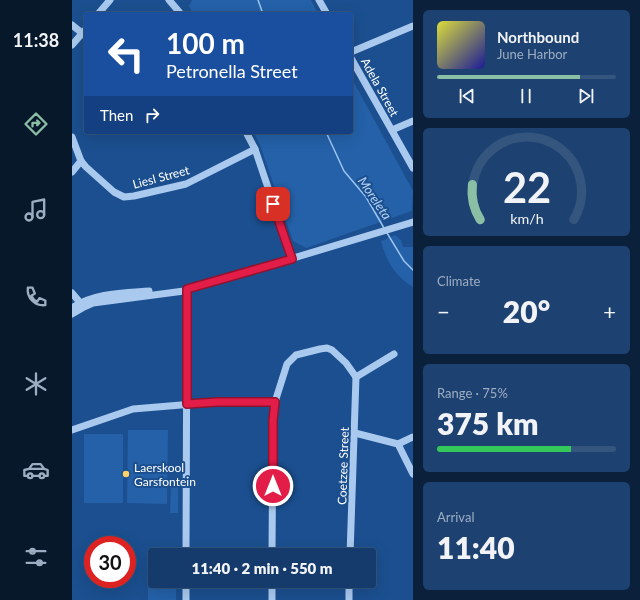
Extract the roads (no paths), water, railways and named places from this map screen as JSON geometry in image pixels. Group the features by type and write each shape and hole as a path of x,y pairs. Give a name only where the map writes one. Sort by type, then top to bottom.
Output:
{"street":[{"path":"100,12 110,0"},
{"path":"169,0 179,12"},
{"path":"319,0 326,12"},
{"path":"72,25 84,31 72,45"},
{"path":"353,51 413,26"},
{"name":"Adela Street","path":"353,62 413,168"},
{"path":"392,130 413,121"},
{"path":"247,134 255,149 292,259"},
{"name":"Liesl Street","path":"72,137 81,161 114,192 120,196 127,197 186,184 255,149"},
{"path":"72,172 81,161"},
{"path":"395,227 413,218"},
{"path":"72,308 82,305 95,298 181,288 187,289 413,222"},
{"path":"186,548 187,289"},
{"path":"72,292 82,305"},
{"path":"72,314 82,305"},
{"path":"272,548 273,420 275,402 290,360 296,355 307,351 327,348 332,350 346,363 356,378 394,354"},
{"name":"Coetzee Street","path":"350,548 356,433 356,378"},
{"path":"72,430 133,409 217,402 275,402"},
{"path":"356,433 398,444 413,437"},
{"path":"398,444 413,474"},
{"path":"186,588 186,600"},
{"path":"272,588 272,600"},
{"path":"348,600 349,588"}],"waterway":[{"name":"Moreleta","path":"258,0 262,12"},
{"name":"Moreleta","path":"327,134 344,171 366,197 384,228"},
{"name":"Moreleta","path":"387,233 404,261 413,270"}],"place":[{"name":"Laerskool Garsfontein","path":"126,474"}]}
